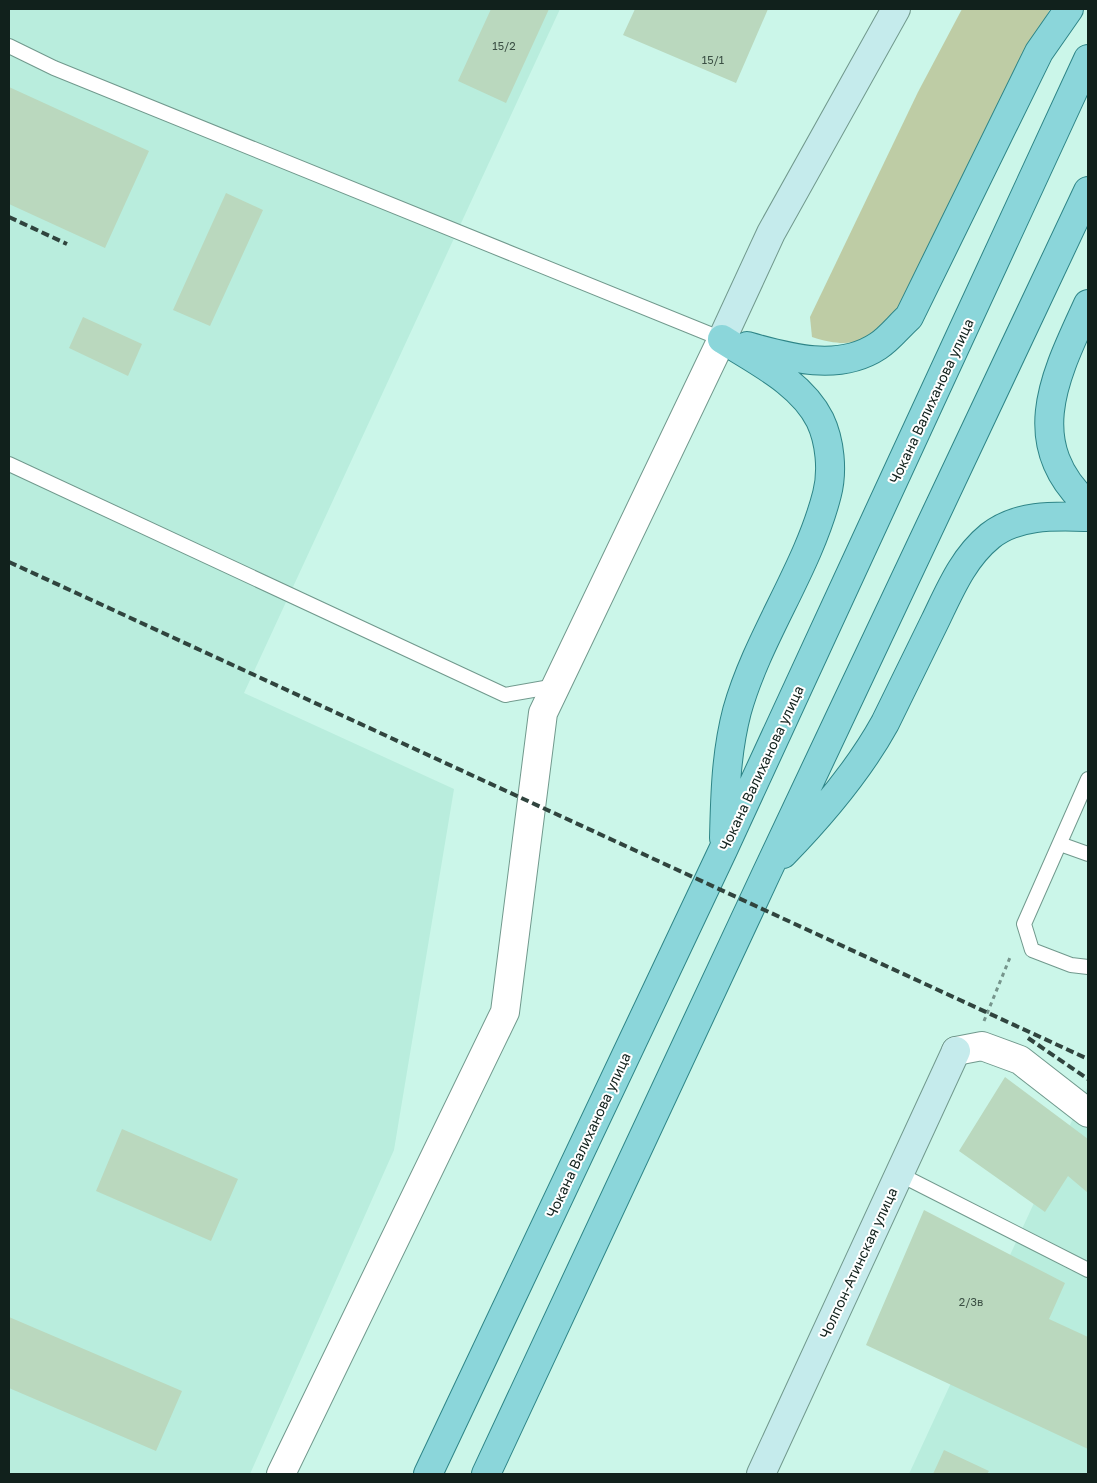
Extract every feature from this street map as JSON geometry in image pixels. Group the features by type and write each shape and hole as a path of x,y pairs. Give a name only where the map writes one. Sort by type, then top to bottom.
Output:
{"main road":[{"path":"722,339 772,354 811,361 845,360 878,346 908,317 1039,52 1069,9"},
{"name":"Чокана Валиханова улица","path":"428,1474 724,850 1088,59"},
{"path":"486,1474 1088,191"},
{"path":"1088,304 1058,371 1049,404 1051,439 1060,468 1077,494 1088,504"},
{"path":"722,339 796,388 820,419 830,450 828,492 814,533 757,656 738,710 726,767 724,850"},
{"path":"767,872 819,817 854,772 884,724 957,574 974,551 992,535 1012,524 1039,516 1088,517"}],"street":[{"path":"281,1474 506,1012 543,713 771,233 896,9"},
{"path":"964,1049 982,1046 1020,1060 1088,1113"},
{"name":"Чолпон-Атинская улица","path":"761,1474 899,1174 964,1049"}],"lane":[{"path":"9,46 54,68 722,339"},
{"path":"9,464 505,695 556,686"},
{"path":"1087,786 1024,924 1032,950 1072,965 1088,967"},
{"path":"1060,844 1088,854"},
{"path":"899,1174 1088,1270"}],"path":[{"path":"964,1049 1024,924"}],"shaded area":[{"path":"9,9 560,9 244,693 454,789 394,1150 250,1474 9,1474"},
{"path":"962,9 1050,9 899,308 879,328 861,340 840,343 812,337 810,317 918,92"},
{"path":"1088,1086 1088,1474 909,1474"}],"building":[{"path":"491,9 549,9 506,103 458,81"},
{"path":"635,9 768,9 736,83 623,35"},
{"path":"9,87 149,151 105,248 9,204"},
{"path":"226,193 263,210 210,326 173,310"},
{"path":"83,317 142,344 128,376 69,348"},
{"path":"1005,1077 1088,1139 1088,1193 1068,1176 1045,1212 959,1151"},
{"path":"122,1129 238,1179 211,1241 96,1191"},
{"path":"924,1210 1065,1283 1049,1319 1088,1337 1088,1449 866,1345"},
{"path":"9,1317 182,1391 156,1451 9,1388"},
{"path":"944,1450 989,1471 987,1474 933,1474"}],"railway":[{"path":"9,217 67,244"},
{"path":"9,562 1088,1059"},
{"path":"1028,1038 1088,1079"}]}
